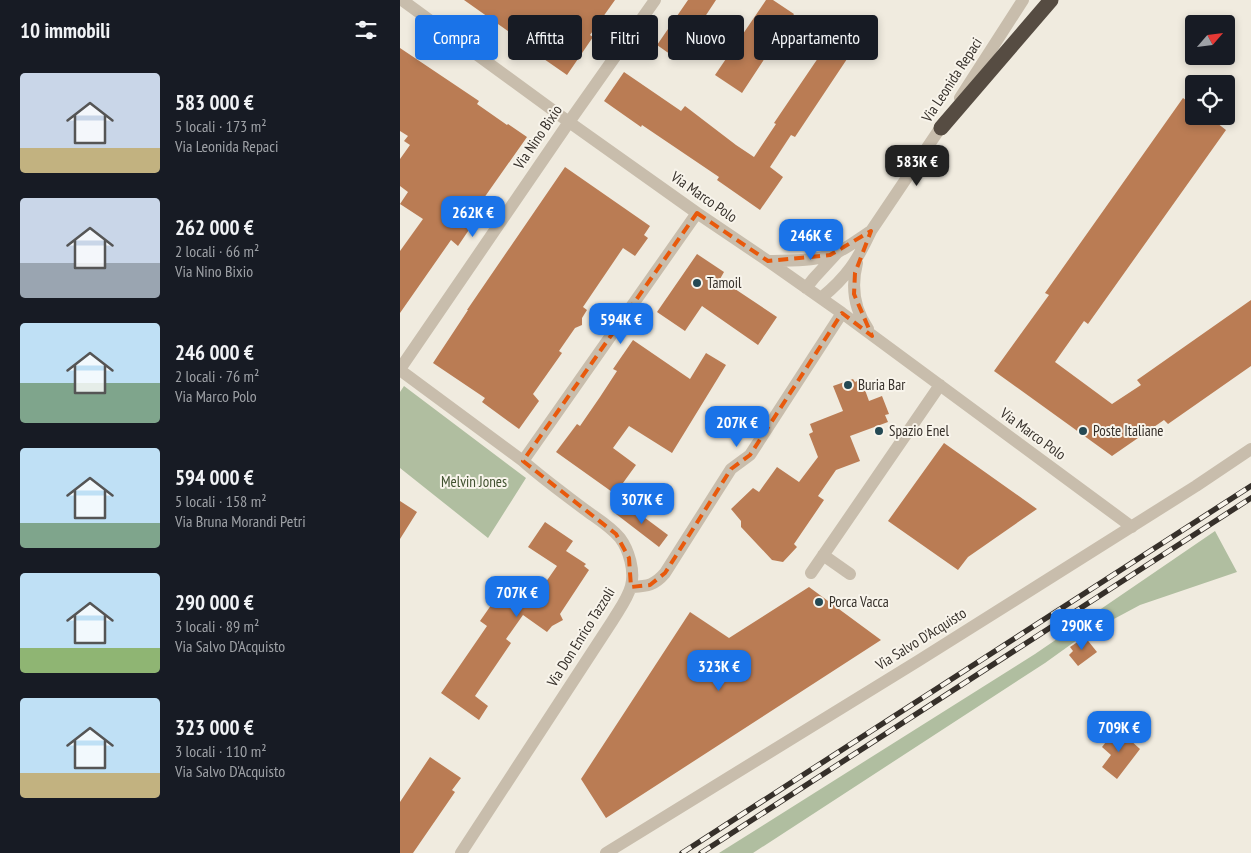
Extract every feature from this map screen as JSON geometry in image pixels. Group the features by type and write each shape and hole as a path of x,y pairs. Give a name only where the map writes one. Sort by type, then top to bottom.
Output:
{"highway":[{"path":"941,128 1051,0"}],"street":[{"name":"Via Nino Bixio","path":"400,369 568,122 655,0"},
{"name":"Via Leonida Repaci","path":"822,298 840,282 858,257 871,231 941,128 1023,0"},
{"name":"Via Marco Polo","path":"404,4 696,213 822,298 1132,527"},
{"path":"523,461 696,213"},
{"path":"768,261 823,257 837,252 871,231"},
{"path":"806,288 837,252"},
{"path":"858,257 854,294 860,316 872,336"},
{"path":"631,587 650,585 665,573 731,469 750,454 842,313"},
{"name":"Via Don Enrico Tazzoli","path":"400,369 523,461 616,534 622,541 632,572 631,587 613,620 461,853"},
{"path":"811,573 940,386"},
{"name":"Via Salvo D'Acquisto","path":"606,853 1132,527 1251,448"},
{"path":"823,554 850,574"}],"highlighted area":[{"path":"697,213 768,261 830,255 871,231 855,273 854,294 872,336 842,313 750,455 731,469 665,573 650,585 631,587 629,558 616,534 523,461"}],"green space":[{"name":"Melvin Jones","path":"404,386 526,478 488,538 400,468 400,392"},
{"path":"1215,531 1237,572 1140,605 1084,635 1045,663 753,853 719,853 1035,654"}],"building":[{"path":"464,0 615,0 604,15 592,15 592,32 590,35 592,38 582,53 582,15 508,15 508,31 498,24 498,15 485,15"},
{"path":"688,0 716,0 706,15 678,15"},
{"path":"766,0 773,0 794,14 793,15 756,15"},
{"path":"754,18 754,60 764,60 742,93 715,75 725,60 744,60 744,32"},
{"path":"668,29 668,53 658,46"},
{"path":"400,48 415,58 415,60 418,60 479,101 477,104 527,137 472,215 477,218 458,246 451,240 400,313 400,251 423,219 400,204 408,192 400,186 400,159 410,145 404,141 408,136 400,131"},
{"path":"545,60 577,60 567,75"},
{"path":"817,60 846,60 795,137 791,135 770,167 783,177 760,210 717,180 719,177 604,101 624,72 681,111 685,106 754,157 776,124 774,123"},
{"path":"1183,98 1185,99 1185,125 1220,125 1226,130 1088,324 1084,321 1055,362 1112,404 1141,385 1137,380 1251,300 1251,366 1168,424 1164,420 1112,456 994,371 1049,295 1045,293"},
{"path":"565,167 650,226 644,235 648,238 635,256 623,248 583,307 587,310 582,318 582,325 575,328 559,351 562,353 533,394 539,401 519,429 482,402 485,398 433,363"},
{"path":"697,254 724,272 720,279 777,317 758,345 702,306 685,331 657,312"},
{"path":"633,340 690,379 706,353 726,365 672,453 629,426 613,448 636,465 615,494 556,452 577,424 580,426 600,397 617,371 613,369"},
{"path":"853,379 855,382 861,379 869,401 882,396 889,414 885,415 888,422 850,436 860,461 836,470 818,496 824,500 794,544 797,547 783,562 772,560 741,527 741,521 731,509 753,488 759,492 777,467 799,482 818,457 809,434 813,432 810,424 843,411 833,386"},
{"path":"944,443 1037,509 968,557 958,570 888,521"},
{"path":"400,501 417,512 400,539"},
{"path":"625,503 668,535 659,547 616,514"},
{"path":"545,522 573,541 566,551 586,564 584,566 589,570 560,614 563,620 552,626 547,632 523,615 506,639 511,643 475,696 488,706 479,720 441,693 487,626 480,621 508,581 534,599 557,566 528,547"},
{"path":"809,587 881,640 606,818 581,779 690,612 729,638"},
{"path":"1085,637 1097,652 1078,666 1069,655 1073,651 1070,647"},
{"path":"1117,728 1140,749 1117,779 1102,767 1111,755 1102,747"},
{"path":"430,757 461,778 452,790 455,792 413,853 400,853 400,802"}],"railway":[{"path":"682,853 1251,486"},
{"path":"701,853 1251,498"}],"place":[{"name":"Tamoil","path":"697,283"},
{"name":"Buria Bar","path":"848,385"},
{"name":"Spazio Enel","path":"879,431"},
{"name":"Poste Italiane","path":"1083,431"},
{"name":"Porca Vacca","path":"819,602"}]}
